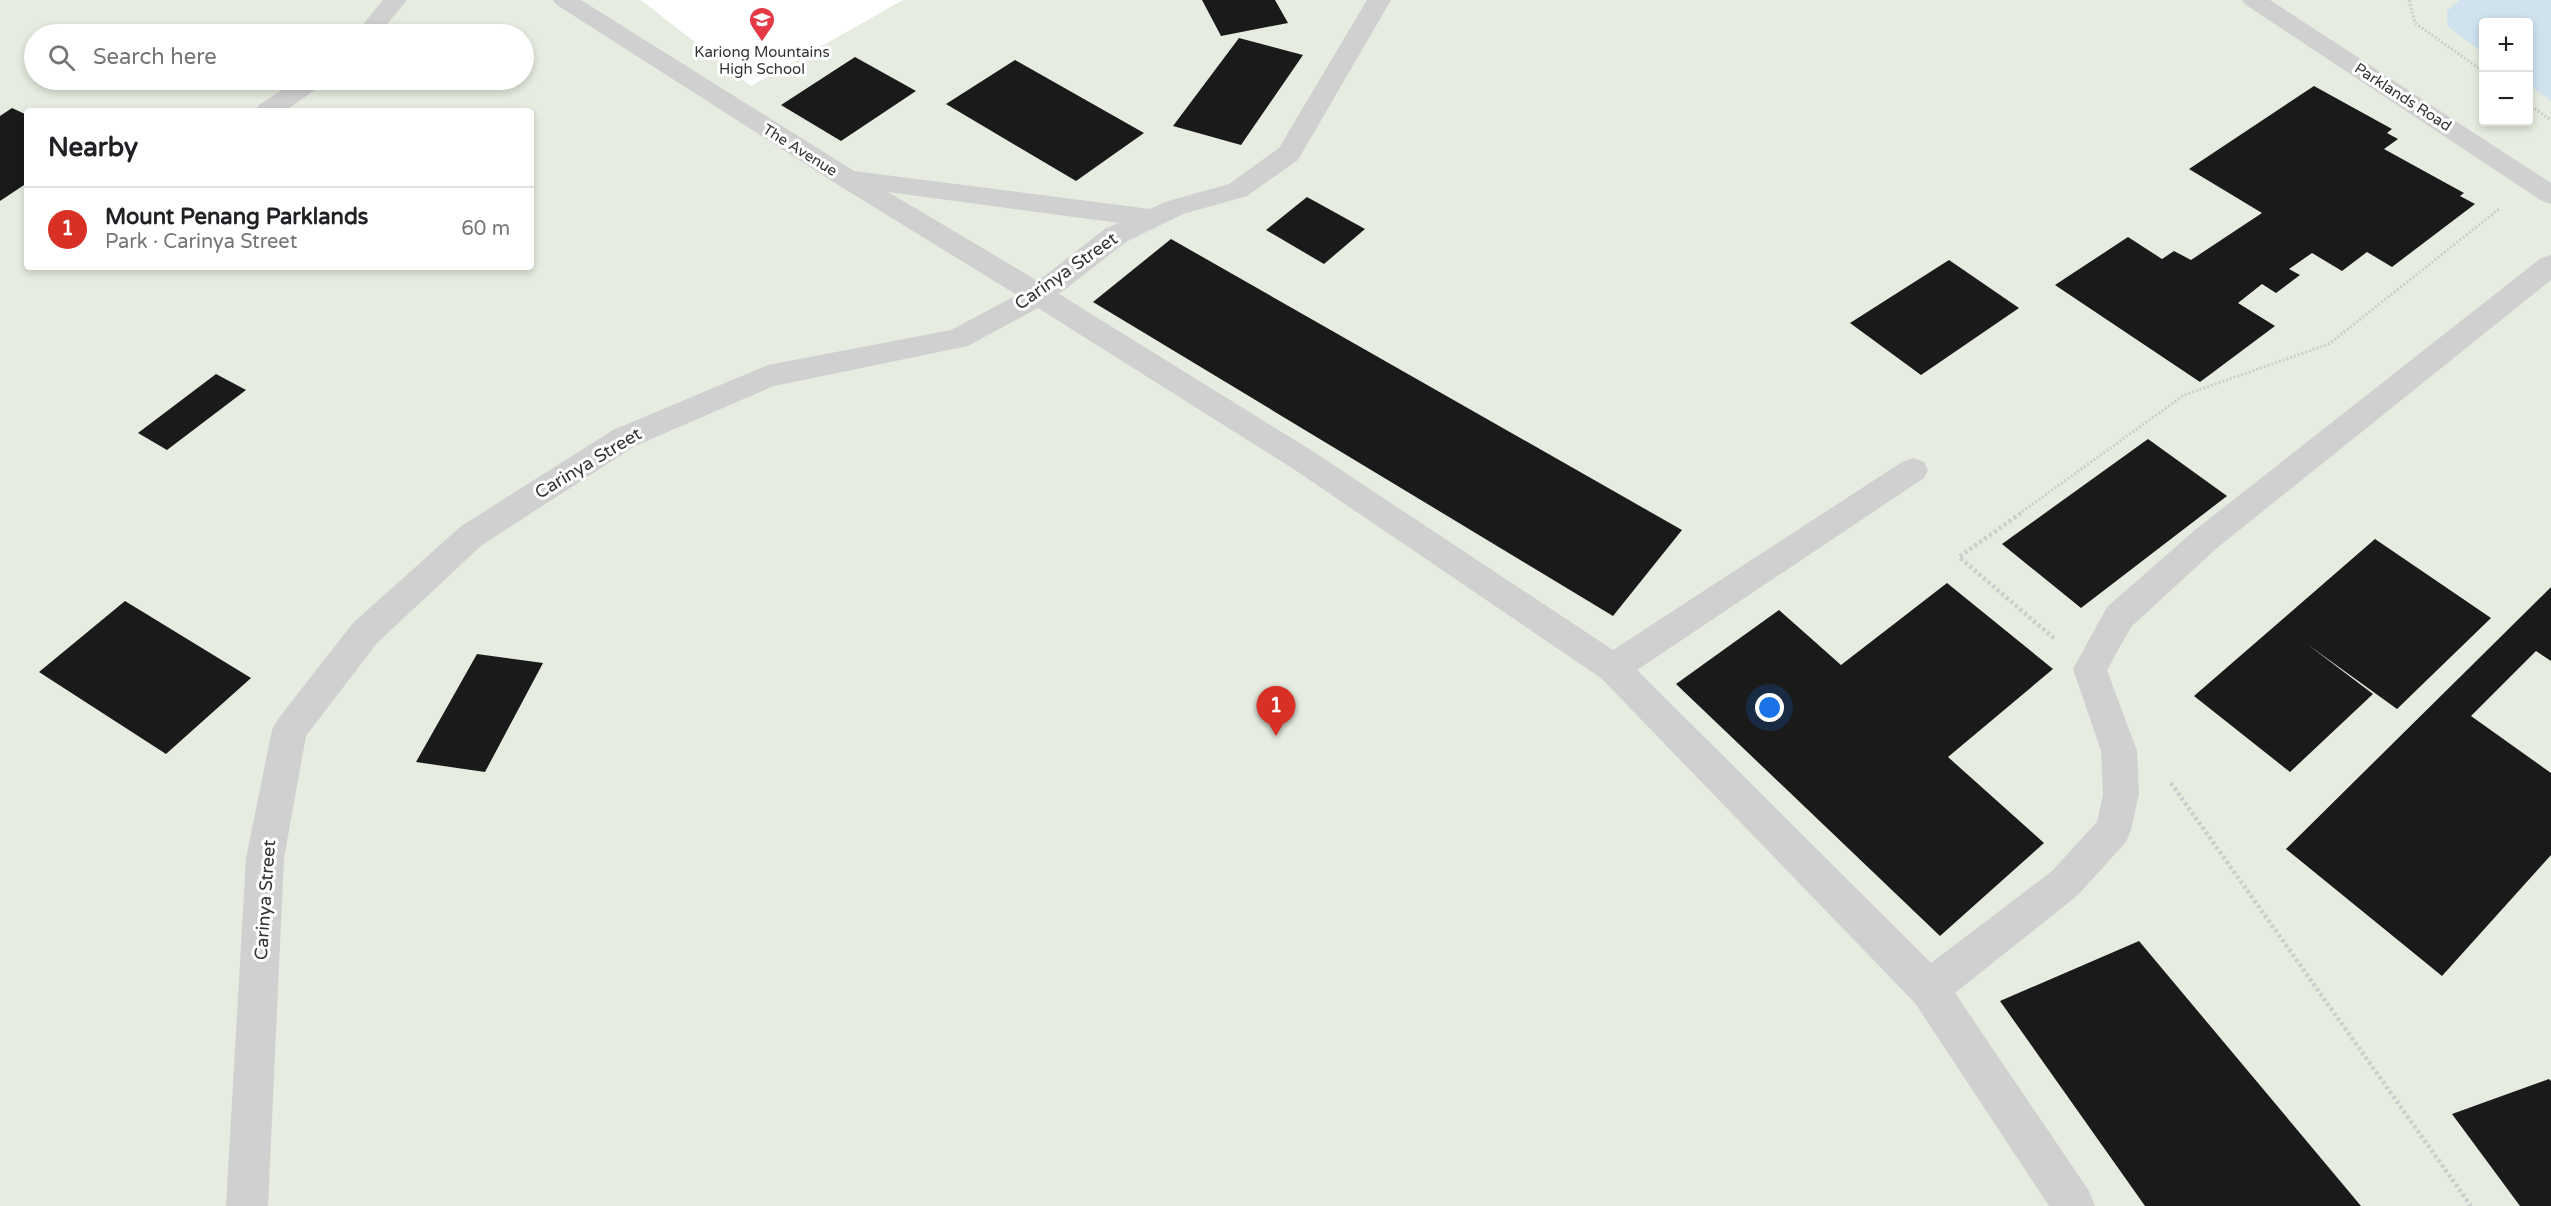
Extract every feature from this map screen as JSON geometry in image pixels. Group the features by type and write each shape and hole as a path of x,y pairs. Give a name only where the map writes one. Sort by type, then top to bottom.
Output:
{"street":[{"path":"376,24 396,0"},
{"name":"The Avenue","path":"565,0 844,177 1039,295 1303,460 1613,668 1929,989 2074,1206"},
{"name":"Carinya Street","path":"247,1206 265,858 290,730 365,633 471,536 624,438 768,376 958,339 1039,295 1116,235 1174,208 1238,190 1289,154 1378,0"},
{"name":"Parklands Road","path":"2254,0 2542,189"},
{"path":"272,108 298,90"},
{"path":"844,177 1153,218"},
{"path":"1929,989 2065,883 2113,830 2121,794 2119,751 2090,669 2119,617 2206,539 2551,265"},
{"path":"1613,668 1913,470"}],"path":[{"path":"2409,0 2415,23 2479,68"},
{"path":"2533,107 2551,120"},
{"path":"2090,669 1959,556 2184,395 2329,344 2542,189"},
{"path":"2166,777 2471,1206"}],"shaded area":[{"path":"0,0 641,0 751,86 903,0 2551,0 2551,1206 0,1206"}],"water":[{"path":"2460,0 2551,0 2551,101 2533,88 2533,18 2479,18 2479,50 2447,26 2447,11"}],"building":[{"path":"1202,0 1275,0 1288,23 1221,36"},
{"path":"1239,38 1303,55 1241,145 1173,126"},
{"path":"855,57 916,91 841,141 781,105"},
{"path":"1015,60 1144,133 1076,181 946,104"},
{"path":"2314,86 2392,129 2387,133 2398,139 2384,149 2464,193 2460,196 2475,204 2392,267 2367,252 2342,271 2312,253 2289,269 2300,275 2276,293 2262,284 2238,303 2275,326 2200,382 2055,285 2128,237 2162,259 2174,251 2191,260 2262,213 2189,169"},
{"path":"12,108 24,114 24,185 0,201 0,116"},
{"path":"1307,197 1365,229 1324,264 1266,230"},
{"path":"1171,239 1682,530 1613,616 1093,302"},
{"path":"1949,260 2019,308 1921,375 1850,323"},
{"path":"216,374 246,390 167,450 138,433"},
{"path":"2148,439 2227,496 2081,608 2002,544"},
{"path":"2375,539 2491,618 2397,709 2307,644 2373,694 2290,772 2194,696"},
{"path":"1947,583 2053,669 1948,757 2044,843 1940,936 1676,684 1779,610 1841,665"},
{"path":"2551,587 2551,661 2536,651 2471,716 2551,773 2551,855 2442,976 2286,849"},
{"path":"125,601 251,678 166,754 39,672"},
{"path":"477,654 543,663 485,772 416,762"},
{"path":"2139,941 2361,1206 2145,1206 2000,1001"},
{"path":"2549,1079 2551,1081 2551,1206 2520,1206 2452,1114"}],"place":[{"name":"Kariong Mountains High School","path":"762,43"},
{"name":"Mount Penang Parklands","path":"1276,736"}]}
